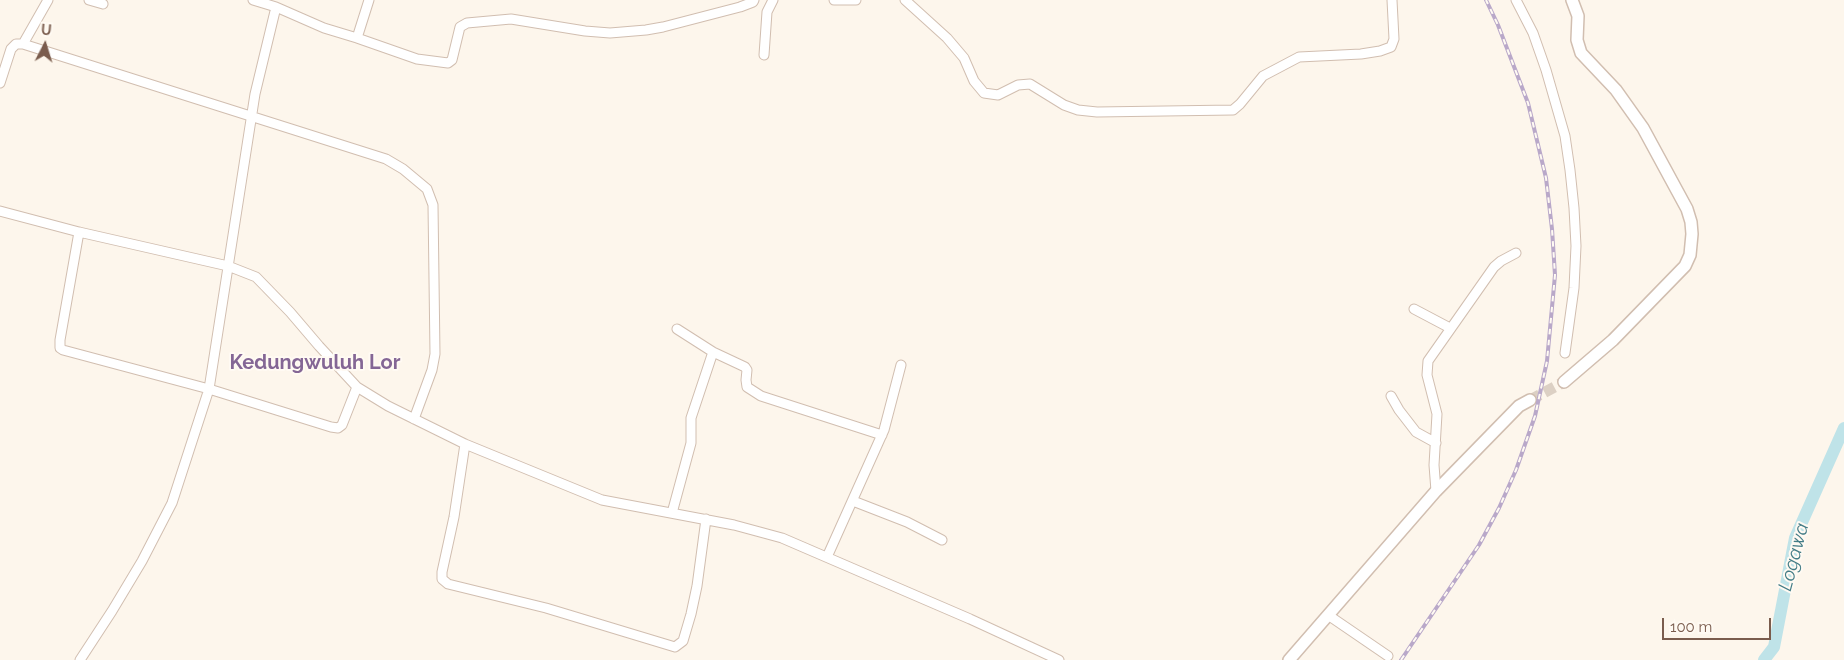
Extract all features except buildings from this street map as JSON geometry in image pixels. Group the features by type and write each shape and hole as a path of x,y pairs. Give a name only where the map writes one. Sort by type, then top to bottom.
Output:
{"street":[{"path":"23,44 48,0"},
{"path":"89,0 104,4"},
{"path":"253,0 276,7 324,28 418,59 448,63 452,60 460,27 473,22 511,19 591,32 610,33 663,27 740,7 754,0"},
{"path":"357,38 369,0"},
{"path":"764,55 768,12 773,0"},
{"path":"834,0 856,0"},
{"path":"905,0 947,38 964,58 974,80 984,93 998,95 1018,85 1030,84 1064,105 1078,110 1104,112 1233,110 1263,76 1299,57 1361,54 1391,47 1394,39 1392,0"},
{"path":"1516,0 1533,33 1549,78 1565,136 1574,208 1575,250 1574,288 1565,353"},
{"path":"1564,382 1613,340 1685,266 1690,255 1692,234 1687,209 1643,128 1611,84 1581,54 1578,40 1578,16 1572,0"},
{"path":"80,660 142,561 172,503 209,388 252,115 276,7"},
{"path":"0,83 10,49 16,44 23,44 386,159 427,189 433,205 435,354 432,370 414,419"},
{"path":"0,211 78,232 228,266 260,280 358,387 388,406 465,444 602,500 773,535 970,619 1059,660"},
{"path":"78,232 60,340 60,348 63,350 209,388 335,428 342,425 358,387"},
{"path":"1436,491 1434,465 1436,414 1426,367 1429,357 1494,267 1516,253"},
{"path":"1414,309 1450,328"},
{"path":"677,329 713,352 745,367 748,370 747,387 761,396 882,435"},
{"path":"672,513 691,443 691,418 713,352"},
{"path":"827,557 882,435 901,365"},
{"path":"1391,396 1416,432 1436,443"},
{"path":"1288,660 1436,491 1519,406 1530,400"},
{"path":"465,444 454,517 442,572 442,579 448,584 546,608 675,647 683,641 691,614 697,586 706,520"},
{"path":"853,501 899,519 942,540"},
{"path":"1328,615 1388,656"}],"waterway":[{"name":"Logawa","path":"1764,660 1774,647 1795,538 1844,428"}],"tunnel":[{"path":"1530,400 1564,382"}],"railway":[{"path":"1401,660 1479,545 1499,508 1516,470 1535,416 1547,361 1555,275 1546,178 1528,103 1498,25 1486,0"}],"district":[{"name":"Kedungwuluh Lor","path":"315,363"}]}
